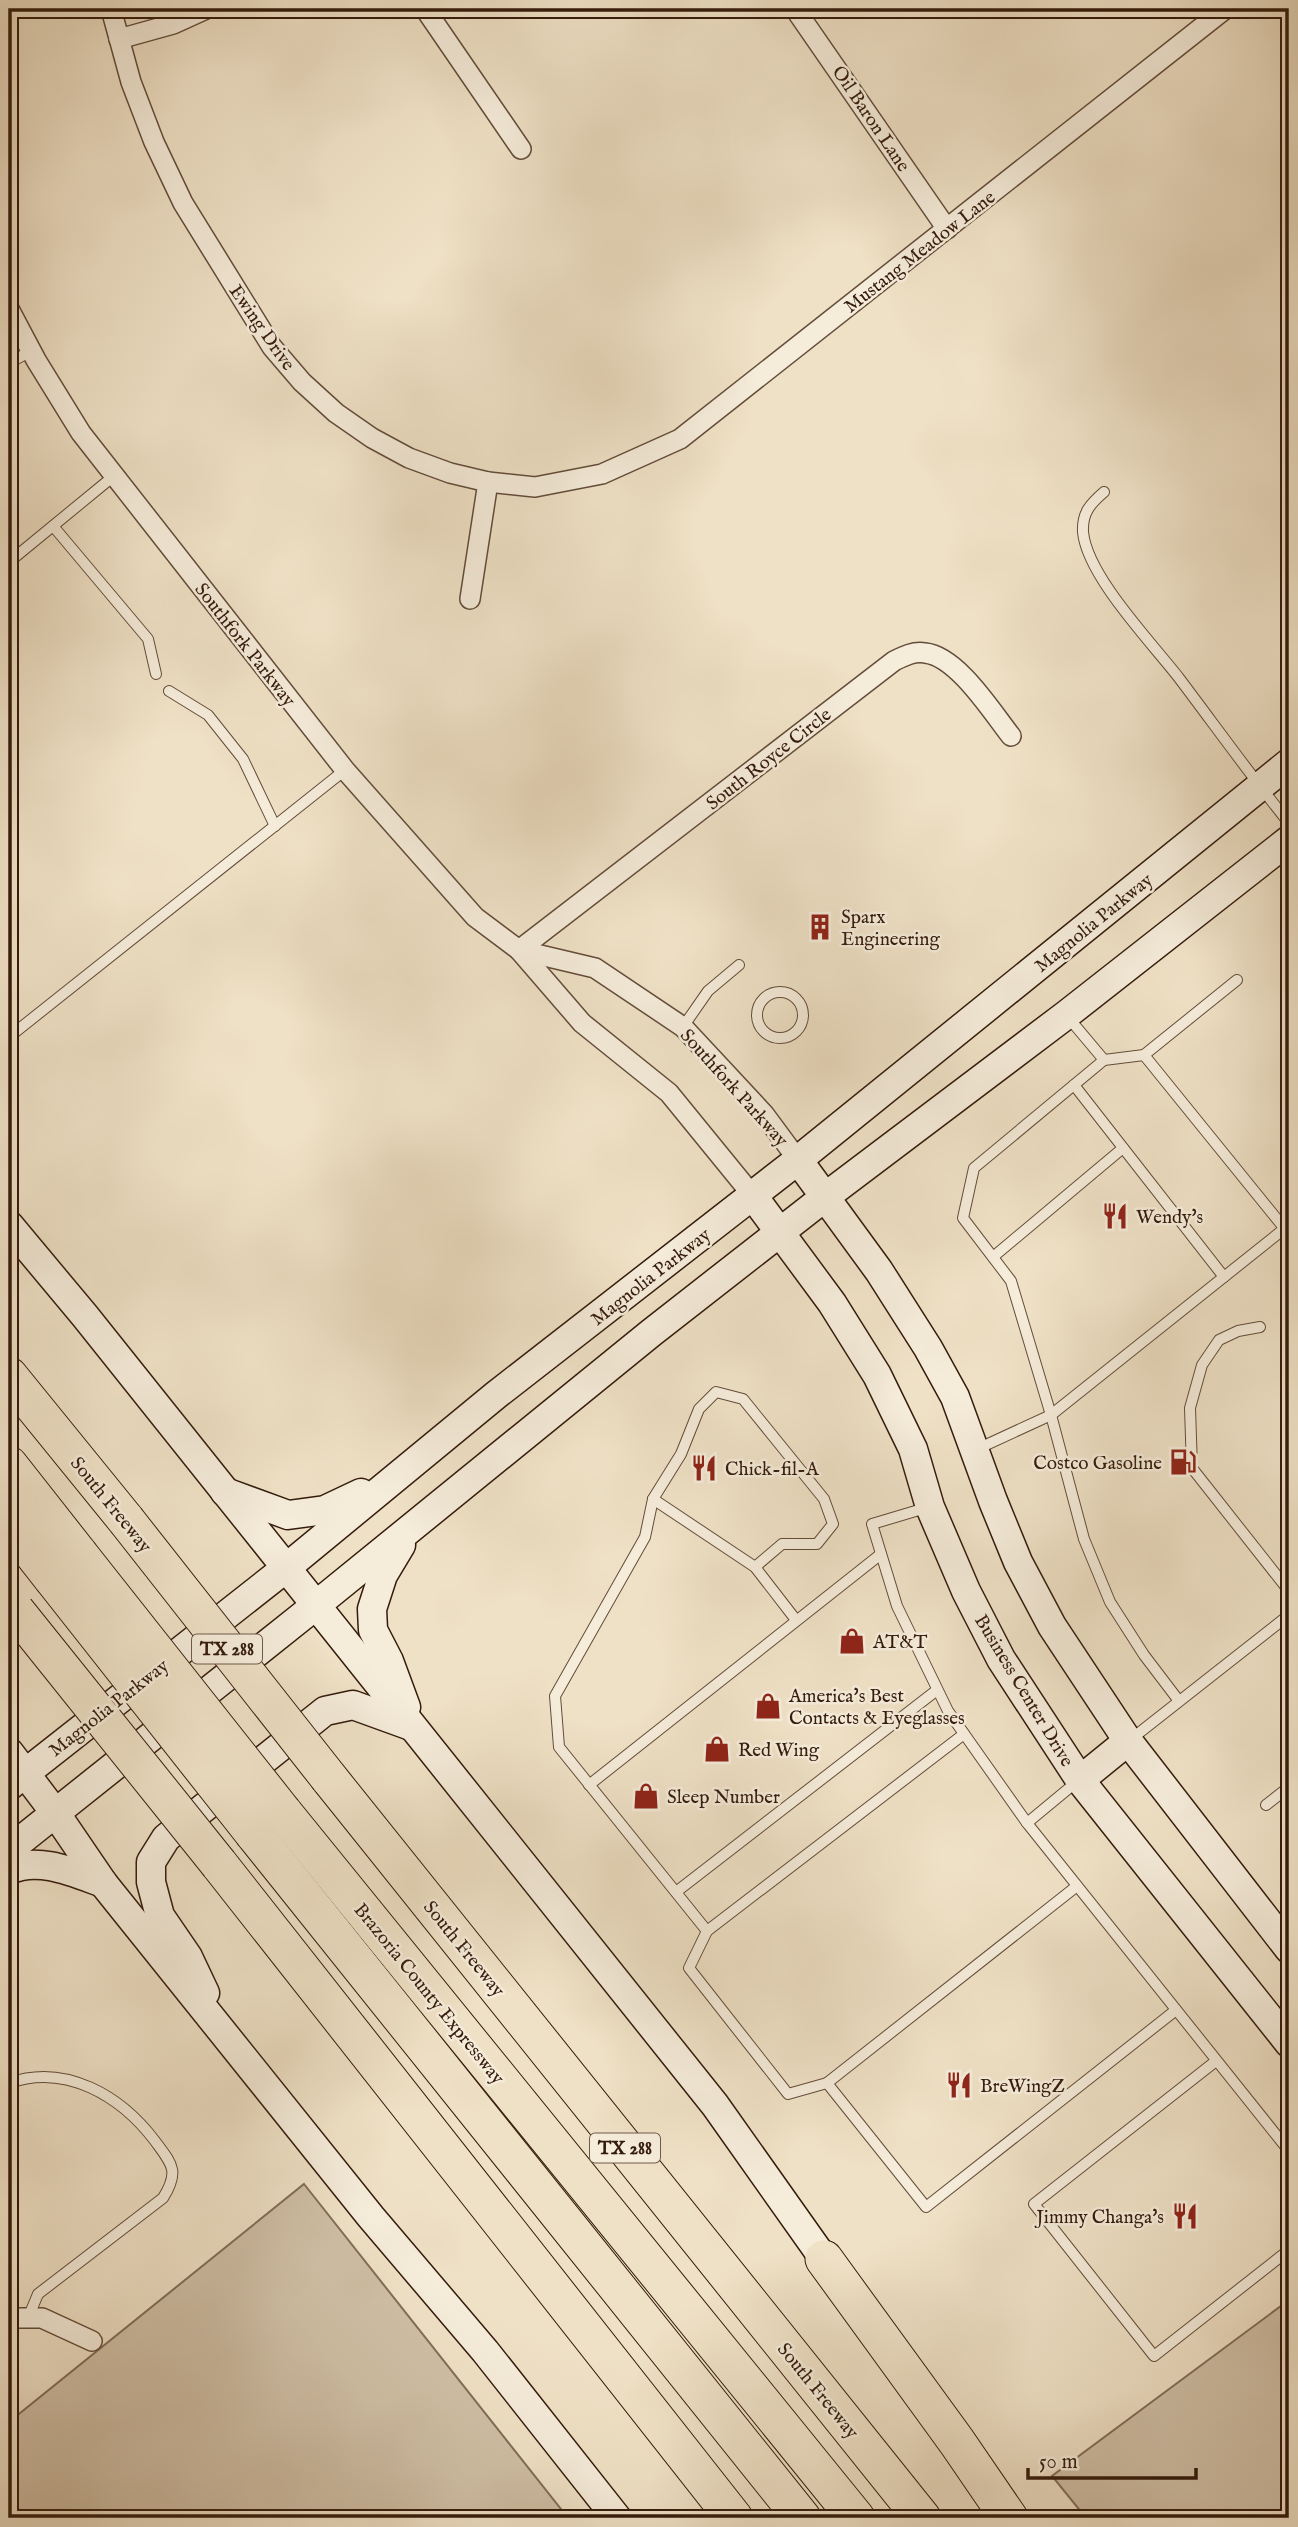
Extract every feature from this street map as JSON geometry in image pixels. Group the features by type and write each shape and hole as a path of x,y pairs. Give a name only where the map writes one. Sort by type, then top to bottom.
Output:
{"highway":[{"name":"South Freeway","path":"9,1376 922,2518"},
{"name":"Brazoria County Expressway","path":"9,1465 283,1812 856,2518"},
{"name":"Brazoria County Expressway","path":"9,1524 802,2518"},
{"path":"12,1607 219,1864 734,2518"},
{"path":"824,2259 1009,2518"}],"main road":[{"name":"Magnolia Parkway","path":"14,1770 286,1568 496,1395 753,1196 1289,763"},
{"path":"9,1850 652,1332 1289,841"},
{"path":"798,1160 879,1271 928,1348 955,1397 1018,1562 1052,1626 1093,1692 1289,1949"},
{"name":"Business Center Drive","path":"753,1196 832,1303 877,1375 913,1449 930,1507 966,1591 1001,1659 1080,1780 1289,2043"},
{"path":"9,1225 715,2105 824,2259"},
{"path":"225,1492 288,1515 325,1510 396,1478"},
{"path":"412,1528 383,1574 372,1609 373,1630 390,1661 414,1727"},
{"path":"223,2033 188,1957 160,1916 151,1882 151,1862 166,1838 325,1711 353,1705 414,1727"},
{"path":"1080,1780 1128,1741"},
{"path":"14,1770 56,1814 103,1883 371,2217 485,2351 617,2518"},
{"path":"9,1870 15,1867 56,1866 103,1883"}],"street":[{"name":"Ewing Drive","path":"111,9 131,82 154,142 183,202 272,347 302,382 336,413 372,438 410,458 450,473 488,482 535,487 601,474"},
{"path":"119,39 173,24 206,9"},
{"path":"425,9 521,149"},
{"name":"Oil Baron Lane","path":"795,9 947,229"},
{"name":"Mustang Meadow Lane","path":"601,474 680,439 1225,9"},
{"name":"Southfork Parkway","path":"9,309 81,433 345,770 475,917 519,950 582,1023 669,1093 753,1196"},
{"path":"470,598 488,482"},
{"name":"South Royce Circle","path":"519,950 907,654 926,652 944,659 960,672 1011,736"},
{"name":"Southfork Parkway","path":"519,950 594,968 683,1027 764,1114 798,1160"},
{"path":"19,2318 42,2318 92,2342"}],"lane":[{"path":"9,363 31,351"},
{"path":"9,562 115,475"},
{"path":"1104,492 1090,504 1084,516 1083,534 1088,554 1124,609 1289,823"},
{"path":"53,526 148,639 156,674"},
{"path":"169,691 208,715 243,759 275,826"},
{"path":"9,1037 345,770"},
{"path":"683,1027 708,991 738,965"},
{"path":"1179,1701 1144,1655 1110,1602 1084,1539 1011,1281 963,1218 974,1168 1104,1060 1144,1055 1237,980"},
{"path":"772,993 792,994 802,1004 804,1012 800,1028 787,1037 779,1038 764,1032 757,1018 760,1002 772,993"},
{"path":"1066,1015 1104,1060"},
{"path":"974,1450 1051,1415 1287,1227 1144,1055"},
{"path":"1074,1086 1224,1277"},
{"path":"993,1256 1123,1148"},
{"path":"1260,1327 1238,1331 1219,1340 1202,1365 1190,1408 1192,1468 1289,1591"},
{"path":"707,1931 559,1747 555,1696 645,1537 653,1499 681,1454 699,1409 716,1392 743,1399 824,1499 833,1524 817,1544 782,1544 755,1567"},
{"path":"653,1499 755,1567 796,1620"},
{"path":"930,1507 872,1524 897,1606 948,1712 1027,1823 1289,2151"},
{"path":"589,1785 881,1554"},
{"path":"1128,1741 1289,1615"},
{"path":"676,1892 937,1690"},
{"path":"964,1734 707,1931 689,1968 788,2094 827,2084 1077,1886"},
{"path":"1027,1823 1080,1780"},
{"path":"1266,1805 1289,1787"},
{"path":"827,2084 926,2207 1176,2010"},
{"path":"1216,2061 1034,2204 1154,2356 1289,2250"},
{"path":"9,2083 20,2079 47,2077 71,2080 97,2091 121,2105 138,2120 170,2161 174,2171 171,2185 163,2198 38,2294 19,2318"}],"shaded area":[{"path":"304,2184 568,2518 9,2518 9,2422"},
{"path":"1289,2300 1289,2518 1086,2518 1052,2476"}],"place":[{"name":"Sparx Engineering","path":"820,927"},
{"name":"Wendy's","path":"1115,1216"},
{"name":"Costco Gasoline","path":"1183,1462"},
{"name":"Chick-fil-A","path":"704,1468"},
{"name":"AT&T","path":"852,1641"},
{"name":"America's Best Contacts & Eyeglasses","path":"768,1706"},
{"name":"Red Wing","path":"717,1749"},
{"name":"Sleep Number","path":"646,1796"},
{"name":"BreWingZ","path":"959,2085"},
{"name":"Jimmy Changa's","path":"1185,2216"}]}
